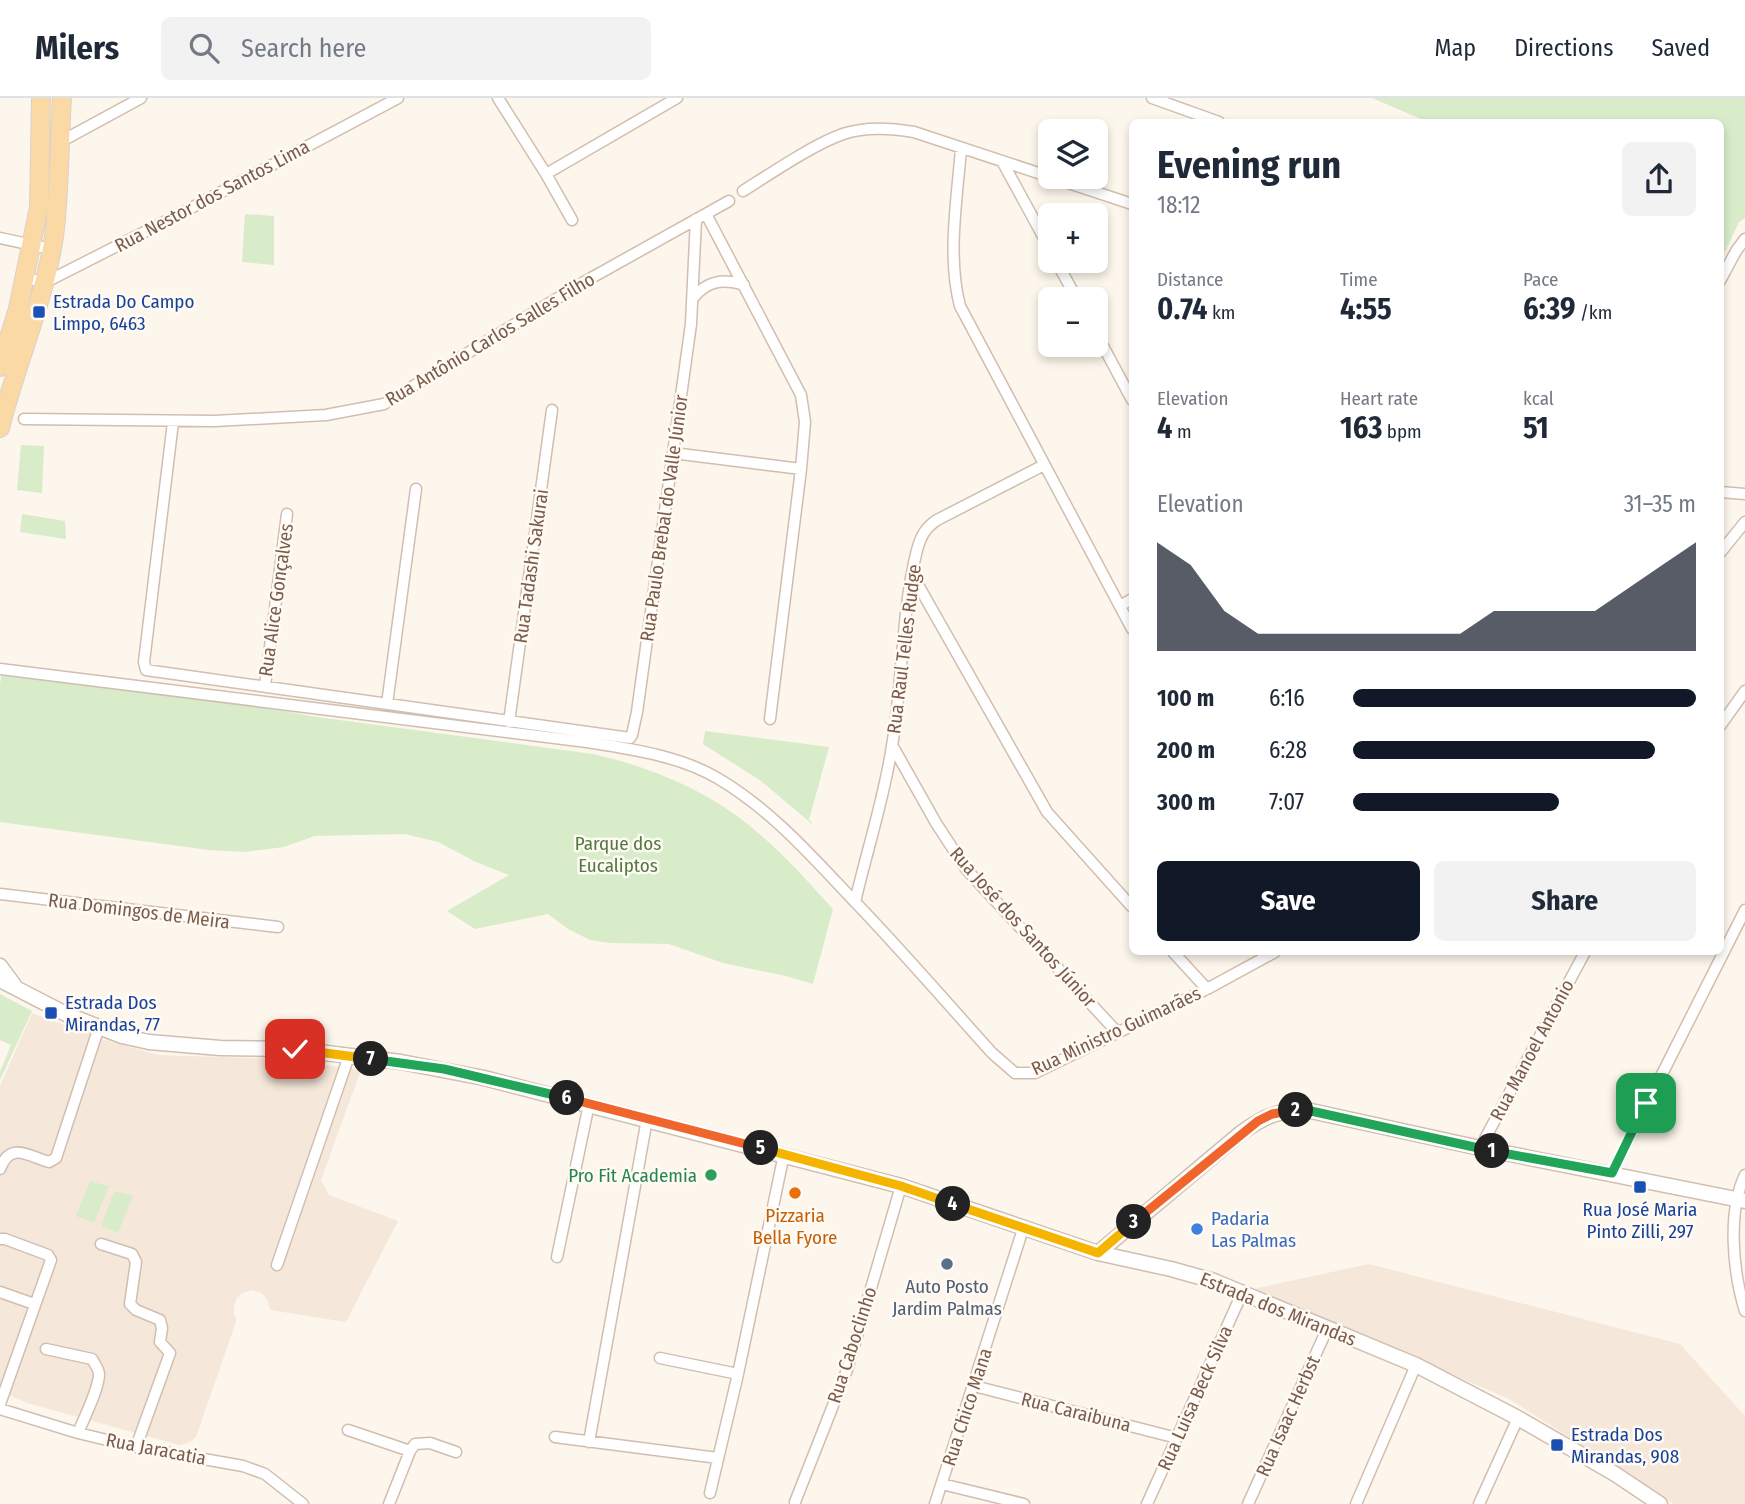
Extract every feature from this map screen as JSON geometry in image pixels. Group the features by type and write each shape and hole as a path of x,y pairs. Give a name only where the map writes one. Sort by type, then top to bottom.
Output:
{"main road":[{"path":"0,367 32,246 39,207 41,98"},
{"path":"0,428 44,283 51,250 58,195 64,103"}],"street":[{"path":"60,142 141,98"},
{"name":"Rua Nestor dos Santos Lima","path":"44,283 398,98"},
{"path":"499,98 572,220"},
{"path":"546,174 677,98"},
{"path":"1152,98 1210,119"},
{"path":"743,191 843,134 893,128 914,132 1129,203"},
{"path":"961,149 955,289 969,327 1129,623"},
{"path":"1003,163 1038,227"},
{"name":"Rua Antônio Carlos Salles Filho","path":"24,419 173,422 326,415 384,404 584,282 729,201"},
{"path":"701,216 744,285 801,395 805,422 770,719"},
{"name":"Rua Paulo Brebal do Valle Júnior","path":"509,722 631,737 673,453 701,216"},
{"path":"0,238 51,250"},
{"path":"1724,274 1745,240"},
{"path":"24,277 44,283"},
{"path":"693,298 714,282 732,281 744,285"},
{"path":"1108,355 1129,394"},
{"name":"Rua Tadashi Sakurai","path":"509,722 552,410"},
{"path":"173,422 144,668 149,672 509,722"},
{"path":"673,453 801,469"},
{"name":"Rua Raul Telles Rudge","path":"855,902 885,788 913,576 922,535 928,526 964,505 1044,465"},
{"path":"387,704 416,489"},
{"path":"1724,492 1745,494"},
{"name":"Rua Alice Gonçalves","path":"265,686 288,514"},
{"path":"1724,549 1745,522"},
{"path":"913,576 1047,812 1129,904"},
{"path":"1120,606 1129,601"},
{"name":"Rua Ministro Guimarães","path":"0,669 587,742 631,749 675,761 718,778 765,811 825,867 992,1053 1016,1073 1035,1073 1207,989 1269,955"},
{"path":"1724,720 1745,691"},
{"name":"Rua José dos Santos Júnior","path":"892,746 966,869 1117,1032"},
{"name":"Rua Domingos de Meira","path":"0,894 278,927"},
{"path":"1724,952 1745,910"},
{"path":"1176,955 1207,989"},
{"name":"Rua Manoel Antonio","path":"1480,1148 1583,955"},
{"path":"1612,1173 1722,955"},
{"name":"Estrada dos Mirandas","path":"0,966 15,986"},
{"name":"Estrada dos Mirandas","path":"0,979 48,1006 99,1027 149,1042 220,1048 295,1049 444,1069 784,1153 901,1186 1098,1253 1171,1269 1243,1291 1416,1365 1518,1418 1660,1504"},
{"path":"0,1169 5,1155 10,1152 19,1152 50,1162 56,1158 99,1027"},
{"path":"277,1265 349,1056"},
{"path":"557,1258 589,1104"},
{"path":"1098,1253 1232,1140 1258,1121 1289,1110 1311,1111 1741,1200"},
{"path":"589,1442 647,1119"},
{"path":"710,1493 784,1153"},
{"path":"1745,1175 1735,1265 1738,1290 1745,1311"},
{"name":"Rua Caboclinho","path":"795,1502 847,1370 901,1186"},
{"name":"Rua Chico Mana","path":"935,1504 1023,1229"},
{"path":"0,1239 5,1238 50,1257 0,1406"},
{"path":"101,1244 132,1254 135,1258 130,1304 136,1310 160,1320 160,1344 170,1353 136,1447"},
{"name":"Rua Luisa Beck Silva","path":"1147,1504 1243,1291"},
{"path":"0,1292 34,1304"},
{"name":"Rua Isaac Herbst","path":"1248,1504 1328,1327"},
{"path":"46,1349 92,1359 97,1367 99,1374 94,1393 78,1433"},
{"path":"660,1357 738,1374"},
{"path":"1356,1504 1416,1365"},
{"name":"Rua Caraibuna","path":"974,1385 1177,1438"},
{"name":"Rua Jaracatia","path":"0,1406 78,1433 136,1447 212,1460 265,1474 303,1504"},
{"path":"1479,1504 1518,1418"},
{"path":"348,1430 410,1451"},
{"path":"555,1437 718,1458"},
{"path":"389,1504 415,1444 422,1442 456,1452"},
{"path":"942,1484 1024,1504"}],"shaded area":[{"path":"32,1013 105,1040 158,1055 276,1059 361,1070 321,1180 329,1195 398,1221 346,1322 270,1310 267,1299 252,1290 237,1298 234,1315 237,1319 196,1437 190,1442 179,1445 27,1403 0,1391 0,1086"},
{"path":"1369,1264 1680,1344 1745,1416 1745,1504 1674,1504 1509,1399 1253,1289"}],"green space":[{"path":"1372,98 1745,98 1745,218 1739,222 1724,254 1724,119 1421,119"},
{"path":"245,214 274,216 274,265 242,262"},
{"path":"21,445 44,446 42,493 17,490"},
{"path":"22,514 65,521 66,539 20,532"},
{"name":"Parque dos Eucaliptos","path":"2,670 224,700 317,717 593,754 659,774 701,793 739,818 777,850 833,909 813,984 723,963 669,944 590,940 568,929 548,914 475,929 447,911 509,875 476,862 438,842 405,834 315,836 284,847 243,852 209,850 0,822"},
{"path":"705,731 829,747 809,820 812,824 761,781 703,744"},
{"path":"0,994 32,1011 0,1080 0,1072 11,1045 0,1040"},
{"path":"90,1181 109,1186 94,1223 76,1216"},
{"path":"114,1191 133,1196 118,1233 101,1226"}],"place":[{"name":"Estrada Do Campo Limpo, 6463","path":"39,312"},
{"name":"Estrada Dos Mirandas, 77","path":"51,1013"},
{"name":"Pro Fit Academia","path":"711,1175"},
{"name":"Rua José Maria Pinto Zilli, 297","path":"1640,1187"},
{"name":"Pizzaria Bella Fyore","path":"795,1193"},
{"name":"Padaria Las Palmas","path":"1197,1229"},
{"name":"Auto Posto Jardim Palmas","path":"947,1264"},
{"name":"Estrada Dos Mirandas, 908","path":"1557,1445"}],"route":[{"path":"295,1049 444,1069 533,1089 901,1186 1098,1253 1241,1133 1272,1114 1289,1110 1311,1111 1480,1148 1612,1173 1646,1103"}]}
